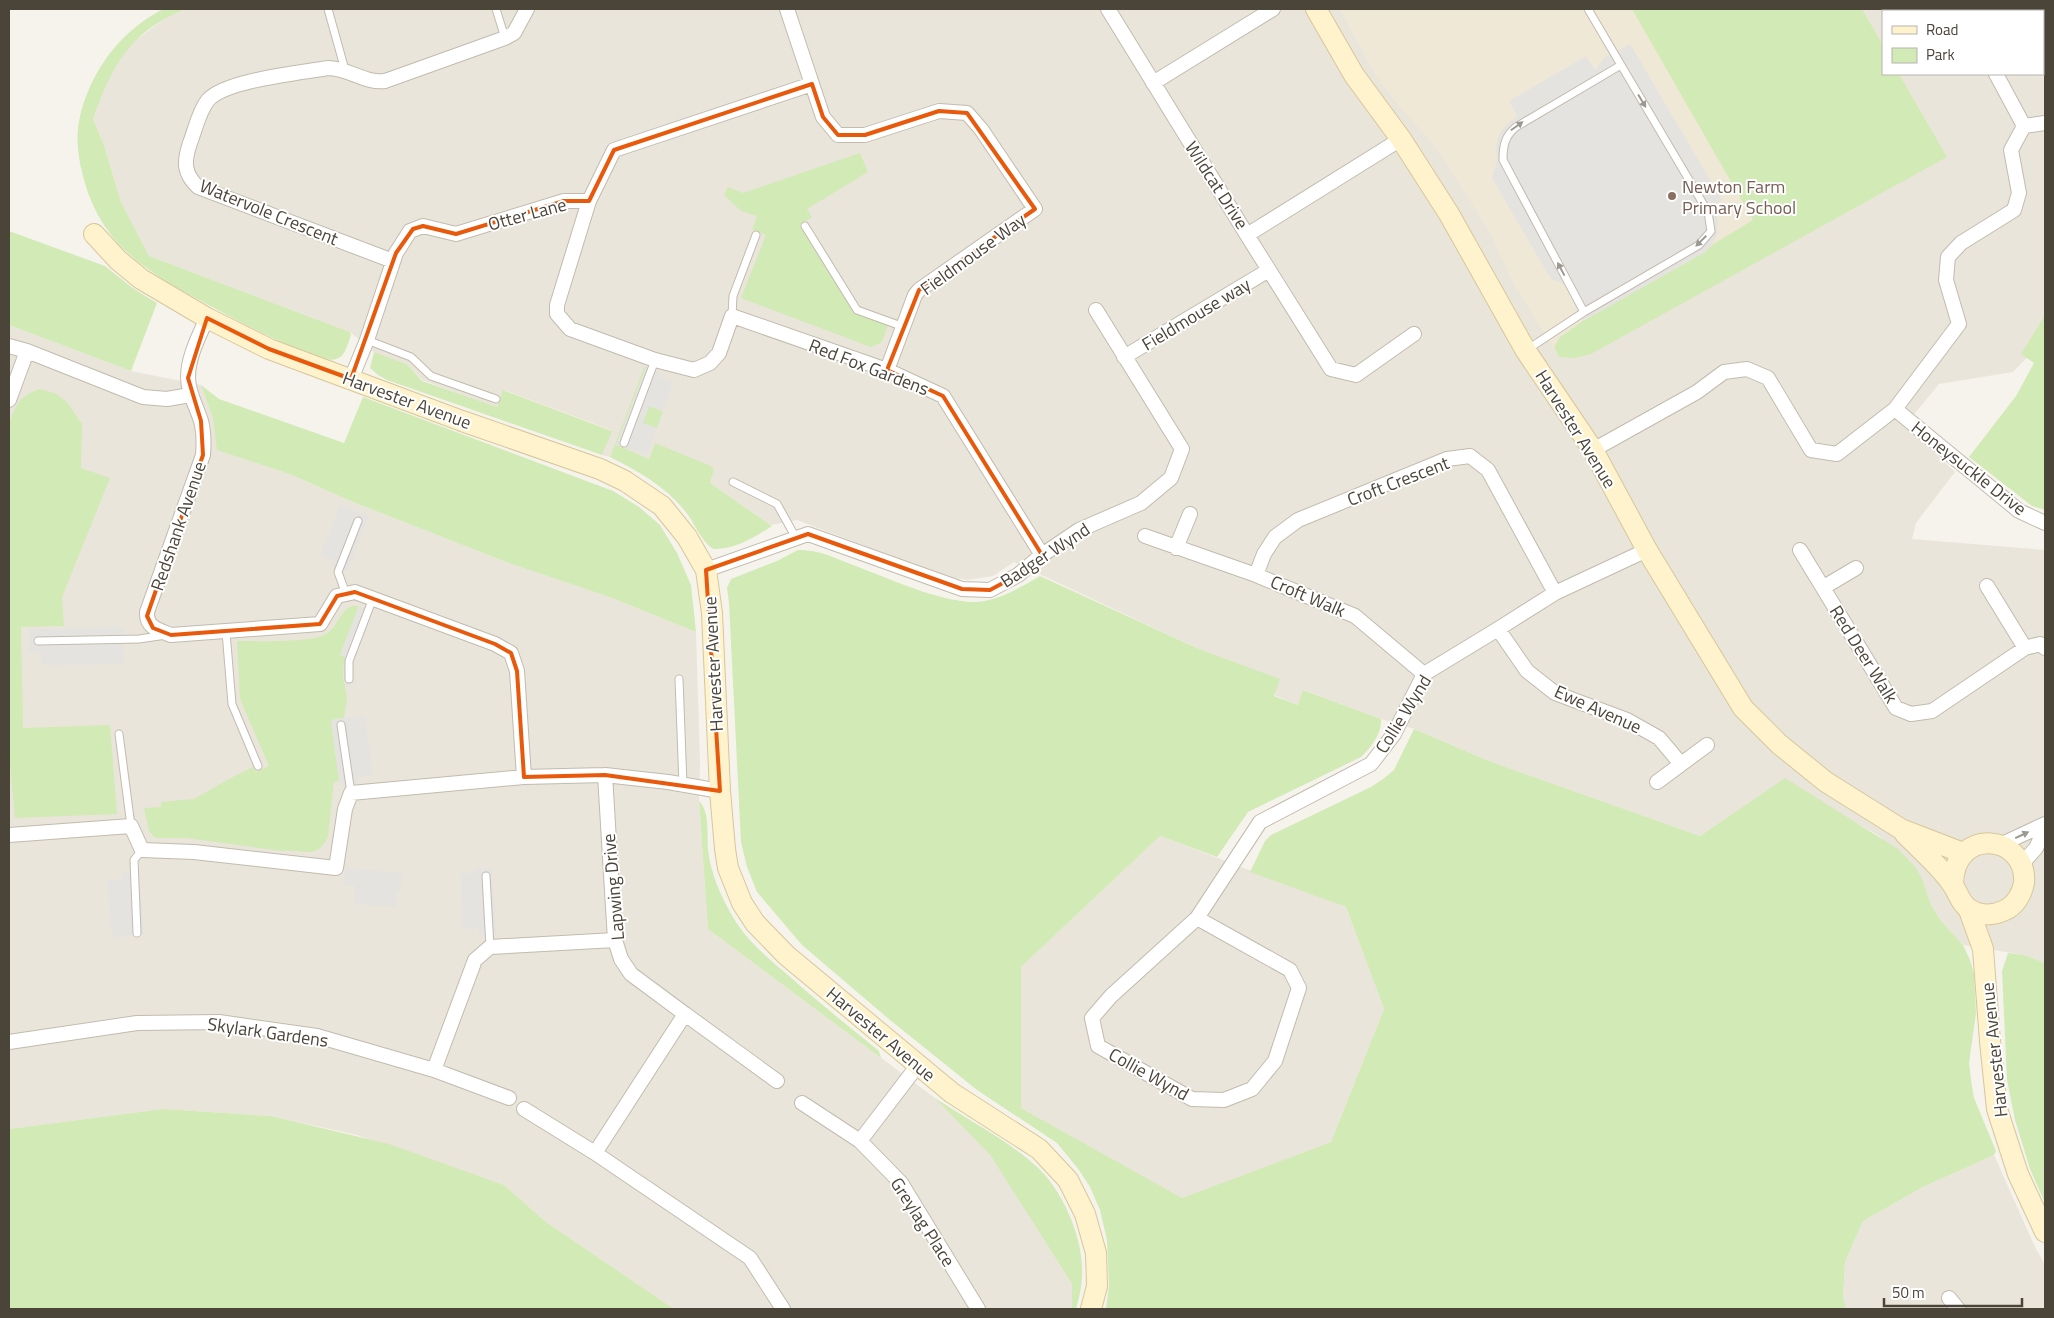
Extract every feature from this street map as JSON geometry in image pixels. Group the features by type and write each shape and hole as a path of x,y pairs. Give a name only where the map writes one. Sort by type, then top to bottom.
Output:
{"street":[{"path":"506,38 514,33 526,9"},
{"name":"Fieldmouse Way","path":"787,9 823,116 838,135 865,135 939,111 967,113 981,129 1035,209 919,290 915,295 887,370"},
{"name":"Wildcat Drive","path":"1108,9 1247,234 1401,139"},
{"path":"1153,83 1273,9"},
{"name":"Harvester Avenue","path":"1316,9 1354,75 1401,139 1449,214 1526,351 1593,450 1647,550 1743,708 1779,744 1826,782 1901,829 1963,853"},
{"name":"Watervole Crescent","path":"393,261 198,187 187,173 185,158 205,104 209,98 226,89 249,82 328,68 345,70 373,81 385,81 506,38"},
{"path":"1997,75 2024,126"},
{"name":"Otter Lane","path":"351,379 367,340 393,261 407,234 423,226 456,234 564,201 589,201 614,150 812,84"},
{"path":"2024,126 2045,123"},
{"path":"1593,450 1697,392 1724,372 1748,368 1768,378 1811,450 1837,454 1895,409 1959,324 1946,280 1948,257 1961,243 2014,210 2019,193 2011,150 2024,126"},
{"path":"589,201 558,295 557,314 570,330 655,360 694,370 710,363 719,352 732,316"},
{"name":"Harvester Avenue","path":"94,234 118,260 141,279 207,318 269,350 462,421 600,469 625,481 662,506 688,537 706,570 712,613 720,791 725,849 728,868 742,903 755,923 786,955 952,1093 1039,1149 1068,1180 1086,1214 1096,1253 1097,1286 1091,1309"},
{"path":"1247,234 1332,369 1356,375 1414,334"},
{"name":"Fieldmouse way","path":"1124,357 1269,270"},
{"name":"Fieldmouse way","path":"1096,310 1182,449"},
{"name":"Red Fox Gardens","path":"732,316 887,370 943,396 1042,555"},
{"name":"Redshank Avenue","path":"171,635 154,628 148,622 147,612 203,455 204,441 201,421 190,395 188,378 189,363 207,318"},
{"path":"9,346 27,351 143,397 168,399 190,395"},
{"path":"9,400 27,351"},
{"name":"Honeysuckle Drive","path":"1895,409 2018,511 2045,523"},
{"name":"Badger Wynd","path":"706,570 808,534 962,590 990,590 1018,575 1042,555 1079,530 1141,503 1171,478 1182,449"},
{"name":"Croft Crescent","path":"1256,575 1264,554 1275,537 1298,520 1446,460 1470,456 1488,470 1555,592"},
{"path":"1176,548 1190,514"},
{"name":"Croft Walk","path":"1145,536 1256,575 1355,616 1424,674"},
{"name":"Collie Wynd","path":"1197,918 1290,970 1299,988 1275,1062 1252,1089 1224,1100 1192,1099 1098,1046 1092,1018 1112,996 1197,918 1260,822 1371,764 1394,734 1424,674 1555,592 1647,550"},
{"name":"Red Deer Walk","path":"1800,550 1896,708 1911,714 1932,711 2026,648"},
{"path":"1824,587 1856,568"},
{"path":"1987,586 2026,648 2040,644 2045,648"},
{"path":"171,635 320,624 337,596 355,592 495,644 511,653 517,671 524,777"},
{"name":"Ewe Avenue","path":"1498,629 1528,671 1555,693 1627,720 1659,738 1681,764"},
{"path":"1657,782 1707,745"},
{"path":"9,834 131,826 142,850 194,852 336,868 345,810 351,793 524,777 605,775 720,791"},
{"name":"Lapwing Drive","path":"605,775 615,940 621,959 631,974 777,1081"},
{"path":"2000,845 2045,824"},
{"name":"Harvester Avenue","path":"1901,829 1953,884"},
{"path":"2022,865 2036,848 2045,829"},
{"path":"1984,949 2008,909 2018,900 2023,888 2022,865 2011,851 2000,845 1986,843 1974,846 1963,853 1953,872 1953,884 1960,901 1969,910 1984,915 1997,914 2008,909"},
{"name":"Harvester Avenue","path":"1969,910 1984,949 1997,1109 2018,1174 2045,1232"},
{"path":"434,1070 475,960 490,947 615,940"},
{"path":"595,1153 685,1014"},
{"name":"Skylark Gardens","path":"9,1042 137,1023 218,1022 317,1036 434,1070 509,1098"},
{"path":"860,1141 918,1066"},
{"name":"Greylag Place","path":"802,1103 860,1141 901,1182 978,1309"},
{"path":"524,1109 595,1153 750,1258 783,1309"},
{"path":"1949,1298 1958,1309"}],"lane":[{"path":"328,9 345,70"},
{"path":"496,9 506,38"},
{"path":"1526,351 1584,312 1699,245 1711,232 1708,212 1588,9"},
{"path":"1584,312 1503,160 1503,146 1508,133 1516,127 1621,65"},
{"path":"805,226 857,310 904,327"},
{"path":"732,316 733,296 756,236"},
{"path":"367,340 411,357 432,376 496,399"},
{"path":"624,442 655,360"},
{"path":"733,482 777,504 796,538"},
{"path":"346,594 338,572 358,521"},
{"path":"349,679 349,661 373,598"},
{"path":"226,632 232,704 258,766"},
{"path":"38,641 140,639 171,635"},
{"path":"679,679 683,785"},
{"path":"341,725 351,793"},
{"path":"119,734 131,826"},
{"path":"137,933 134,860 142,850"},
{"path":"486,876 490,947"}],"highlighted area":[{"path":"812,84 823,117 838,135 865,135 939,111 967,113 1035,209 919,290 887,370 943,396 1042,555 1018,575 990,590 962,589 808,534 706,570 720,791 605,775 524,777 517,671 511,653 495,644 355,592 337,596 320,624 171,635 153,628 147,616 203,455 201,421 188,378 207,318 269,349 351,379 396,253 413,229 423,226 456,234 564,201 589,201 614,150"}],"shaded area":[{"path":"185,9 2045,9 2045,339 2013,372 1939,384 1906,424 1903,423 1955,472 1916,523 1912,539 2045,550 2045,963 2024,955 1963,945 1941,921 1931,905 1923,881 1879,836 1785,779 1700,836 1489,761 1414,729 1381,719 1304,690 1298,705 1274,695 1279,679 1199,649 1014,562 993,576 967,580 947,577 797,520 771,525 710,483 714,470 655,444 649,459 616,445 644,367 610,457 602,455 611,430 504,390 497,408 422,380 408,365 376,354 350,332 149,256 121,202 104,145 93,119 105,84 117,62 131,44 169,15"},
{"name":"Newton Farm Primary School","path":"1340,9 1862,9 1882,43 1882,75 1900,75 1947,157 1591,354 1575,358 1559,357 1513,282 1491,234 1436,147 1400,107 1374,73"},
{"path":"1630,44 1722,200 1712,206 1717,215 1717,235 1712,245 1705,252 1583,321 1564,284 1551,279 1492,178 1497,160 1496,147 1499,134 1517,116 1509,101 1586,56 1595,70 1604,58"},
{"path":"9,325 131,371 201,385 213,419 218,450 292,475 353,502 506,562 612,598 696,632 700,762 699,801 708,929 935,1098 991,1155 1072,1284 1072,1309 674,1309 546,1222 504,1185 357,1135 271,1116 163,1109 9,1129"},
{"path":"646,367 661,373 660,377 674,382 663,411 649,406 643,423 657,428 647,454 616,445"},
{"path":"340,505 369,516 347,572 333,567 335,561 320,555"},
{"path":"359,606 373,612 355,660 353,674 356,683 345,686 343,669 345,657 340,655"},
{"path":"123,627 124,664 41,665 41,653 29,653 29,629"},
{"path":"365,715 373,775 358,777 358,783 340,785 331,720"},
{"path":"1160,836 1346,907 1384,1009 1331,1142 1182,1199 1021,1108 1021,967"},
{"path":"345,868 402,873 400,892 397,892 395,907 354,904 355,886 344,885"},
{"path":"492,868 496,934 479,935 479,928 463,929 460,873 474,873 474,869"},
{"path":"139,870 144,935 112,937 107,880 123,879 123,872"},
{"path":"1994,1155 2035,1247 2045,1265 2045,1309 1846,1309 1843,1297 1845,1262 1863,1221 1923,1187"}],"green space":[{"path":"163,9 185,9 150,28 125,52 108,82 93,119 104,145 121,202 149,256 350,332 351,335 345,352 339,358 321,358 253,329 150,271 116,241 103,223 92,202 83,176 78,148 79,121 84,102 97,73 115,48 136,26"},
{"path":"1632,9 1862,9 1882,43 1882,75 1900,75 1947,157 1591,354 1575,358 1559,357 1554,347 1560,337 1583,321 1705,252 1712,245 1753,220"},
{"path":"860,153 868,172 807,209 812,217 799,225 854,312 888,325 882,342 871,347 741,298 766,235 752,230 757,216 741,211 724,195 728,187 743,193"},
{"path":"9,231 105,266 134,289 157,303 131,371 9,325"},
{"path":"2045,315 2045,510 2032,506 1969,457 2016,396 2034,363 2021,354"},
{"path":"374,352 408,365 422,381 497,407 503,390 612,431 602,455 387,380 370,368"},
{"path":"644,367 646,367 617,445 649,459 655,443 711,466 714,470 710,483 772,526 736,545 713,549 701,536 685,511 669,494 641,474 610,457"},
{"path":"201,385 219,399 344,443 363,397 613,491 639,507 660,525 677,553 691,585 696,632 612,598 506,562 353,502 292,475 217,450 213,419"},
{"path":"39,389 55,393 67,402 82,424 81,468 110,478 62,597 64,626 21,627 23,728 110,725 117,814 15,818 9,752 9,424 19,402 27,395"},
{"path":"649,406 663,411 657,428 642,423"},
{"path":"798,550 826,554 900,584 937,596 971,602 1000,597 1040,576 1199,649 1280,679 1274,696 1298,705 1303,690 1381,719 1378,735 1361,757 1248,812 1217,857 1160,836 1021,967 1021,1108 1182,1198 1331,1142 1384,1009 1346,907 1250,872 1265,841 1271,835 1371,787 1394,770 1414,729 1489,761 1700,836 1785,778 1898,849 1916,868 1923,881 1931,905 1941,921 1963,945 1970,960 1974,974 1976,1013 1969,1063 1974,1098 1996,1151 1994,1155 1923,1187 1863,1221 1845,1262 1843,1297 1846,1309 1106,1309 1109,1285 1107,1240 1100,1210 1090,1187 1057,1143 977,1090 890,1020 802,945 757,892 747,867 741,842 727,588 731,579 777,561"},
{"path":"352,606 359,606 340,655 345,657 343,675 347,698 344,718 331,720 339,781 334,782 328,837 319,849 309,852 282,851 186,838 155,838 149,831 144,808 161,807 161,802 194,799 253,767 256,772 269,766 240,699 237,641 283,641 319,637 330,631 345,611"},
{"path":"699,801 705,811 709,858 714,875 724,901 738,925 751,941 773,962 879,1051 881,1058 708,929"},
{"path":"2008,953 2024,955 2045,963 2045,1203 2030,1169 2015,1120 2007,1080 2002,971"},
{"path":"935,1098 1000,1138 1024,1156 1046,1176 1055,1188 1070,1216 1082,1261 1082,1279 1076,1309 1072,1309 1072,1284 991,1156"},
{"path":"163,1109 271,1116 389,1144 504,1185 546,1222 674,1309 9,1309 9,1129"}],"place":[{"name":"Newton Farm Primary School","path":"1672,196"}]}
